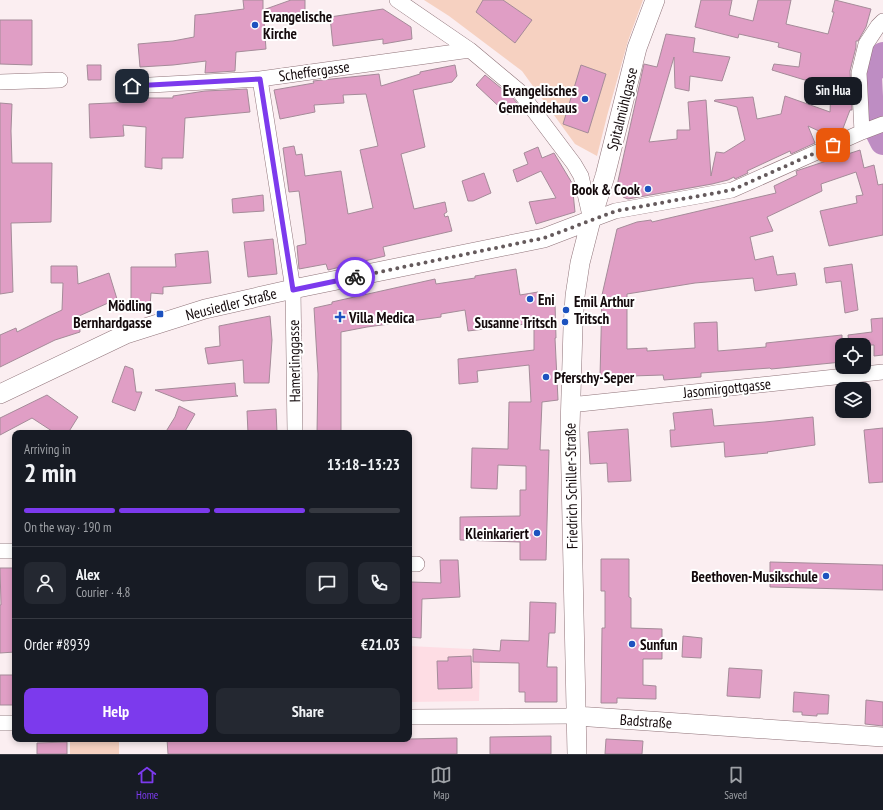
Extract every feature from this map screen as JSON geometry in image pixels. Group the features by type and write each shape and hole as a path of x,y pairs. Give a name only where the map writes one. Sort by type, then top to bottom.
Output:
{"main road":[{"name":"Spitalmühlgasse","path":"591,220 605,176 637,48 655,0"},
{"name":"Neusiedler Straße","path":"0,394 126,334 204,309 544,238 591,220"},
{"name":"Friedrich Schiller-Straße","path":"577,754 570,405 575,296 580,264 591,220"},
{"name":"Badstraße","path":"576,716 883,737"}],"street":[{"path":"397,0 470,50 519,91 582,176 591,220"},
{"path":"865,131 859,74 866,44 883,21"},
{"name":"Scheffergasse","path":"132,86 260,79 470,50"},
{"name":"Hamerlinggasse","path":"260,79 293,290 295,430"},
{"path":"0,82 60,80"},
{"name":"Neusiedler Straße","path":"591,220 616,211 732,190 883,124"},
{"name":"Jasomirgottgasse","path":"570,405 883,372"},
{"path":"0,551 12,551"},
{"name":"Badstraße","path":"412,717 576,716"},
{"path":"0,723 12,723"}],"shaded area":[{"path":"424,0 643,0 628,41 597,156 575,144 522,71 449,16"},
{"path":"412,646 548,653 547,664 480,662 479,701 412,702"},
{"path":"70,742 119,742 119,754 70,754"}],"building":[{"path":"243,0 263,0 263,10 291,0 305,0 305,13 264,22 266,49 236,52 235,71 205,73 206,61 140,67 138,44 173,41 194,37 195,15 244,9"},
{"path":"483,0 503,0 532,20 515,43 476,12"},
{"path":"701,0 732,0 729,15 753,21 758,0 791,0 786,24 828,34 834,12 832,12 835,0 871,9 866,27 858,41 856,41 850,71 852,110 850,110 842,131 830,136 808,126 815,143 791,154 790,151 747,171 748,173 735,179 734,177 712,184 628,199 623,197 618,191 618,181 644,64 657,67 666,34 695,38 693,52 730,57 722,81 690,76 689,91 675,88 674,57 649,142 677,139 677,130 690,130 688,102 706,100 711,176 716,152 724,153 745,140 737,107 714,101 715,100 753,97 757,119 781,114 785,96 830,112 831,88 772,70 774,64 799,67 801,53 778,47 779,43 739,34 738,38 695,27"},
{"path":"383,9 411,27 412,39 383,44 383,39 333,46 330,17"},
{"path":"0,20 32,20 32,65 0,64"},
{"path":"87,65 101,65 101,80 88,80"},
{"path":"455,65 457,76 452,82 413,90 425,147 401,154 414,209 445,202 447,212 444,214 445,217 448,216 452,231 383,247 385,256 328,270 326,264 299,269 297,246 306,244 305,234 299,191 289,192 283,148 294,146 296,155 302,154 305,176 341,171 348,214 373,208 360,150 378,146 366,94 343,95 344,103 314,105 315,112 280,119 274,90 314,83 313,81 379,74 381,86 420,74 420,72"},
{"name":"Evangelisches Gemeindehaus","path":"581,65 606,74 588,133 563,124"},
{"path":"485,75 512,97 518,104 508,115 476,85"},
{"path":"247,89 250,112 185,118 183,158 162,158 162,169 145,167 146,127 123,125 124,136 90,138 89,104 132,102 133,98 173,98 173,96 205,91"},
{"path":"0,103 12,104 12,163 52,163 51,222 11,223 13,292 0,294"},
{"path":"538,147 542,158 554,153 572,183 575,212 536,224 529,202 556,198 541,171 517,182 513,170 528,164 524,153"},
{"path":"860,150 864,168 874,165 878,185 883,184 883,235 829,246 820,211 857,203 856,196 863,195 856,172 821,184 822,191 767,217 773,231 750,237 755,260 773,256 777,275 795,273 797,285 755,291 753,278 695,283 627,294 627,349 647,348 647,351 695,348 694,323 717,322 718,351 766,347 766,343 842,335 842,338 835,338 835,363 771,369 701,373 701,377 664,380 663,375 600,377 602,295 617,229 637,222 651,220 652,222 776,193 774,186 797,175 796,171"},
{"path":"484,173 491,193 473,201 468,201 462,181"},
{"path":"263,195 264,211 233,213 232,199"},
{"path":"273,239 277,274 248,277 244,242"},
{"path":"208,251 211,283 163,287 163,294 151,293 150,306 131,306 131,267 176,267 175,254"},
{"path":"852,264 858,310 845,313 841,281 826,283 824,268"},
{"path":"51,266 77,266 78,284 109,273 117,299 79,316 80,332 55,340 0,367 0,335 16,328 17,332 62,310 63,283 51,283"},
{"path":"516,269 520,295 538,292 540,304 555,303 558,400 542,402 540,450 549,450 546,560 520,560 520,542 460,540 460,517 520,516 520,490 526,490 526,466 498,465 497,489 471,488 472,448 508,449 509,402 531,402 529,365 477,371 478,382 459,384 458,359 534,350 534,323 468,331 465,310 441,314 441,317 341,332 341,430 317,430 318,374 314,308 332,304 332,302 435,279 436,284 475,278 475,276"},
{"path":"270,316 272,340 269,383 244,383 243,360 208,364 205,348 220,346 219,326"},
{"path":"883,318 883,355 874,356 874,345 871,345 871,338 848,338 848,335 872,332 871,319"},
{"path":"125,366 133,369 136,392 142,392 135,411 112,402"},
{"path":"235,383 236,395 238,396 183,401 155,390"},
{"path":"47,395 78,417 70,430 50,430 32,418 0,435 0,418"},
{"path":"179,406 195,414 186,430 167,430 175,417"},
{"path":"276,409 277,430 248,430 247,411"},
{"path":"712,409 714,426 813,417 815,445 767,452 768,453 725,457 724,442 671,447 670,430 675,430 673,413"},
{"path":"883,428 883,482 869,483 864,430"},
{"path":"628,429 631,481 608,482 607,463 590,464 588,432"},
{"path":"601,559 629,559 631,628 662,629 662,659 643,659 643,685 656,686 656,699 617,698 617,703 601,703 602,628 605,628 605,591 601,591"},
{"path":"440,560 458,560 460,597 422,599 421,638 412,637 412,582 441,583"},
{"name":"Beethoven-Musikschule","path":"770,562 883,565 883,590 770,587"},
{"path":"0,568 12,568 12,652 0,653"},
{"path":"530,602 556,603 555,633 549,633 547,667 557,667 557,702 525,702 525,692 519,692 519,663 473,662 473,649 500,651 501,640 529,641"},
{"path":"683,636 702,638 701,658 682,657"},
{"path":"471,656 472,688 438,689 437,661 448,661 448,657"},
{"path":"729,668 762,670 760,698 727,696"},
{"path":"0,675 12,675 12,705 0,705"},
{"path":"794,692 829,695 828,714 817,714 817,716 802,715 802,712 793,712"},
{"path":"866,700 883,702 883,726 865,724"},
{"path":"551,736 551,754 490,754 490,737"},
{"path":"457,738 457,754 168,754 167,742 412,742 412,739"},
{"path":"606,739 643,741 642,754 605,754"},
{"path":"67,742 67,754 37,754 37,743"}],"waterway":[{"path":"883,55 869,75 871,118 883,142"}],"way so far":[{"path":"355,277 544,238 616,211 732,190 833,145"}],"place":[{"name":"Evangelische Kirche","path":"255,25"},
{"name":"Evangelisches Gemeindehaus","path":"585,99"},
{"name":"Sin Hua","path":"833,145"},
{"name":"Book & Cook","path":"648,189"},
{"name":"Eni","path":"530,299"},
{"name":"Emil Arthur Tritsch","path":"566,310"},
{"name":"Mödling Bernhardgasse","path":"160,314"},
{"name":"Villa Medica","path":"340,317"},
{"name":"Susanne Tritsch","path":"565,322"},
{"name":"Pferschy-Seper","path":"546,377"},
{"name":"Kleinkariert","path":"537,533"},
{"name":"Beethoven-Musikschule","path":"826,576"},
{"name":"Sunfun","path":"632,644"}],"route":[{"path":"132,86 260,79 293,290 355,277"}]}
